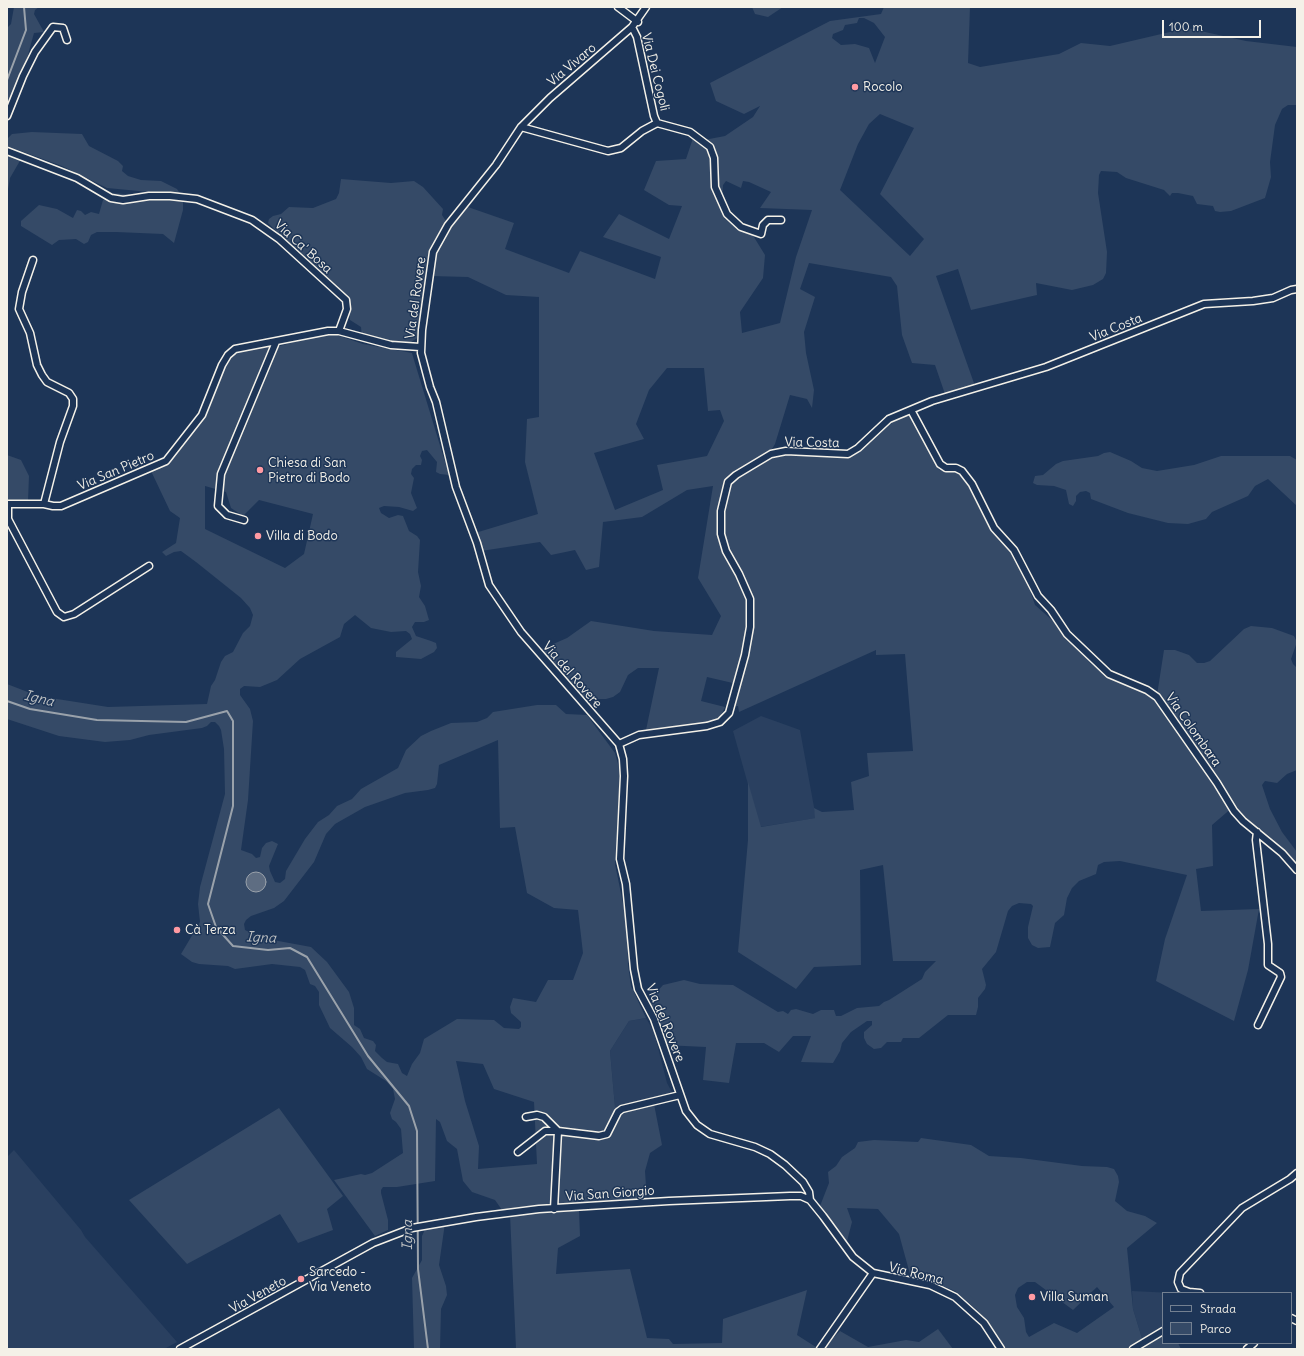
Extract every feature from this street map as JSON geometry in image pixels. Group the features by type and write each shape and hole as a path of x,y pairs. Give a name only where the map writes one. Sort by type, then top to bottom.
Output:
{"street":[{"path":"618,7 638,22"},
{"name":"Via Vivaro","path":"521,127 550,98 638,22 646,7"},
{"path":"7,116 23,76 35,52 53,27 63,28 67,40"},
{"name":"Via Dei Cogoli","path":"632,27 637,36 654,116 657,123"},
{"name":"Via Dei Cogoli","path":"521,127 608,151 621,148 642,131 657,123 690,132 710,147 714,158 715,187 727,214 741,227 761,234 763,225 768,220 781,220"},
{"name":"Via del Rovere","path":"521,127 496,165 448,225 433,252 420,347 422,364 436,402 456,487 482,557 489,585 521,632 619,744 624,776 620,859 626,884 634,969 638,989 660,1033 686,1111 697,1125 710,1134 755,1147 770,1154 797,1174 809,1192 810,1200"},
{"name":"Via Ca' Bosa","path":"7,151 77,178 112,198 123,200 149,196 170,196 197,199 252,220 279,239 346,300 347,309 339,331"},
{"path":"33,260 22,292 19,309 30,333 37,365 42,375 47,382 68,394 72,399 73,406 60,442 44,504"},
{"name":"Via Costa","path":"619,744 640,735 707,726 720,722 728,713 746,655 750,627 750,599 739,574 726,551 721,534 721,511 728,482 736,474 771,454 798,451 848,454 858,448 889,419 932,401 1046,367 1204,304 1253,302 1273,298 1297,289"},
{"name":"Via San Pietro","path":"149,566 74,614 64,617 57,612 8,519 7,504 44,504 62,506 166,461 202,415 228,355 235,349 328,331 339,331 391,345 420,347"},
{"path":"244,520 227,515 218,506 221,474 276,342"},
{"name":"Via Colombara","path":"911,410 940,464 946,468 956,468 962,471 972,484 994,528 1014,550 1038,596 1051,610 1067,634 1109,674 1147,690 1158,697 1242,821 1282,853 1297,870"},
{"path":"1257,832 1256,840 1268,944 1268,964 1280,973 1281,977 1258,1025"},
{"path":"518,1152 523,1150 540,1134 549,1130 599,1136 607,1134 618,1112 622,1109 680,1095"},
{"path":"526,1118 537,1115 544,1117 558,1131 554,1208"},
{"path":"1189,1292 1181,1289 1178,1282 1180,1273 1242,1208 1290,1179 1297,1173"},
{"name":"Via San Giorgio","path":"412,1228 476,1217 554,1208 790,1196 801,1196 810,1200"},
{"name":"Via Roma","path":"810,1200 824,1216 853,1257 873,1273 930,1286 955,1297 984,1323 1001,1349"},
{"name":"Via Veneto","path":"180,1349 373,1244 412,1228"},
{"name":"Via Roma","path":"820,1349 873,1273"},
{"path":"1132,1349 1162,1332"}],"shaded area":[{"path":"761,716 800,730 816,818 760,827 733,731"},
{"path":"256,872 263,875 266,882 263,889 256,892 249,889 246,882 249,875"},
{"path":"646,1018 654,1032 667,1083 673,1094 615,1107 610,1051 629,1021"},
{"path":"14,1150 81,1230 85,1237 177,1342 164,1349 7,1349 7,1157"},
{"path":"1132,1291 1162,1292 1162,1336 1144,1345 1133,1309"}],"green space":[{"path":"14,7 39,7 35,10 34,14 44,32 34,33 24,69 7,106 7,28 11,24"},
{"path":"752,7 783,7 768,17 755,14"},
{"path":"884,7 970,7 968,63 980,67 1059,54 1081,43 1110,46 1187,28 1246,41 1297,47 1297,105 1288,105 1282,109 1275,125 1270,162 1271,177 1265,198 1231,211 1220,212 1215,211 1213,206 1197,204 1193,196 1172,193 1170,196 1164,190 1126,178 1117,172 1101,171 1099,175 1098,193 1107,252 1106,273 1103,279 1093,285 1072,290 1036,283 1037,295 971,310 958,269 936,276 975,386 945,394 935,365 912,363 902,335 897,286 891,277 809,263 800,289 815,297 804,332 806,353 814,390 812,408 807,399 790,395 775,444 769,454 770,459 790,454 808,453 836,457 845,456 888,417 888,414 916,410 939,470 960,472 969,483 985,515 1016,549 1035,605 1061,628 1091,664 1157,695 1164,650 1175,650 1189,655 1197,663 1204,663 1210,661 1244,629 1251,626 1272,628 1294,636 1297,642 1291,659 1297,668 1297,770 1287,774 1277,783 1265,781 1262,785 1270,809 1282,832 1297,852 1297,870 1233,807 1212,825 1213,866 1196,869 1201,911 1259,909 1248,970 1234,1021 1156,981 1165,939 1187,875 1120,861 1104,862 1098,865 1096,874 1079,881 1072,888 1067,898 1064,915 1055,923 1050,947 1038,948 1032,945 1028,938 1028,927 1033,906 1031,904 1019,903 1012,906 1008,911 996,952 982,969 986,985 985,989 978,998 976,1015 948,1015 919,1038 903,1038 901,1042 887,1042 881,1048 874,1049 867,1044 864,1038 864,1032 872,1025 872,1021 867,1021 851,1032 842,1043 840,1051 833,1063 801,1062 811,1036 793,1036 779,1052 764,1043 736,1043 729,1083 703,1080 706,1047 663,1045 649,1006 655,994 663,985 684,980 700,984 733,985 778,1012 783,1011 788,1014 791,1010 796,1009 813,1014 821,1010 834,1010 836,1016 841,1016 857,1008 879,1006 922,979 925,972 936,961 893,961 883,865 860,870 861,965 814,967 796,989 738,952 748,840 748,782 761,827 815,818 814,808 822,812 854,810 851,782 869,776 867,753 913,751 905,654 876,655 876,650 739,712 738,706 732,706 737,684 707,677 701,701 725,707 721,715 706,728 646,730 659,668 638,668 628,675 620,692 613,697 606,699 591,699 585,703 537,651 567,638 591,621 654,631 712,635 721,616 698,578 713,486 687,490 642,517 603,522 599,567 586,570 575,550 551,555 540,542 481,551 475,533 538,514 525,462 527,419 539,417 539,297 506,295 468,277 431,276 432,266 438,246 448,228 465,206 514,223 505,249 569,273 580,251 655,279 661,257 603,237 619,214 669,239 682,206 669,205 644,190 656,161 686,159 694,135 704,140 725,136 753,117 760,106 744,114 716,101 710,83 830,21 881,14","holes":["859,18 864,18 874,23 885,37 875,63 869,48 855,44 841,45 832,38 833,34 843,30 845,25 857,23","880,114 914,128 880,194 924,239 910,256 840,190 858,144 869,124","726,181 741,188 743,181 749,182 771,192 760,208 812,210 796,257 780,323 742,333 740,312 763,278 765,255 749,229 726,219 724,207 722,207 723,185","667,368 704,368 708,411 720,410 724,421 707,456 657,465 663,490 615,510 594,453 644,439 636,424 649,390"]},
{"path":"32,132 82,134 89,146 118,161 123,166 122,171 128,176 141,180 161,181 177,189 181,195 107,188 62,166 7,146 7,139 12,134"},
{"path":"7,150 21,159 10,178 7,195"},
{"path":"341,179 391,183 414,181 423,187 443,209 442,215 446,221 432,244 426,264 419,337 411,342 401,344 362,338 361,327 350,320 347,296 322,277 268,223 269,219 273,216 281,214 289,207 313,208 336,199 339,193"},
{"path":"112,193 183,199 183,210 174,243 163,234 97,232 91,235 88,242 84,244 76,239 59,240 52,245 21,226 21,221 39,205 57,209 73,218 77,210 81,211 85,215 91,212 99,214 103,200 114,194"},
{"path":"334,334 363,344 412,353 449,475 436,472 437,462 427,450 422,451 420,456 422,460 421,465 416,465 412,469 411,474 414,478 411,493 417,508 413,511 399,507 384,506 379,508 381,513 389,518 398,515 403,516 409,531 420,540 418,572 421,586 419,597 425,606 429,620 424,622 415,622 412,627 416,636 436,643 437,648 434,652 421,659 396,657 396,652 412,639 410,634 406,631 391,632 371,628 355,615 344,624 340,637 300,659 277,680 260,687 244,686 240,689 240,695 250,709 253,721 248,800 241,850 252,854 256,858 260,857 262,848 266,843 272,841 278,844 269,866 275,882 280,883 285,879 286,871 305,839 318,822 329,815 337,806 352,799 361,789 398,768 406,750 421,736 451,723 477,722 487,718 493,712 537,705 556,705 566,714 587,715 615,753 620,771 615,864 627,923 628,965 631,986 646,1018 629,1021 610,1051 615,1107 653,1099 662,1145 650,1153 645,1171 647,1201 527,1206 502,1210 495,1200 472,1192 463,1181 457,1149 447,1141 440,1122 436,1119 435,1181 397,1187 383,1187 381,1193 388,1220 388,1230 375,1236 334,1180 372,1173 403,1153 401,1129 392,1119 390,1113 395,1099 393,1089 386,1081 367,1069 361,1057 352,1047 330,1028 319,1005 319,992 315,986 310,984 305,970 300,967 272,964 235,969 228,966 199,964 192,962 181,954 200,922 198,904 200,887 225,794 224,749 219,726 215,722 211,722 202,728 149,735 130,740 105,742 59,736 7,719 7,684 38,696 108,707 207,704 211,686 215,680 221,662 225,656 233,652 243,633 250,626 253,615 250,608 241,598 181,551 174,552 166,556 162,552 176,543 180,518 170,511 151,471 168,463 206,413 226,361 232,355 241,350 280,346","holes":["205,486 226,492 231,508 243,516 259,500 313,514 304,554 285,568 205,529","498,740 500,828 515,827 527,893 554,908 578,910 583,953 573,980 548,980 536,1002 513,998 510,1007 511,1013 521,1022 521,1027 519,1029 504,1028 494,1020 457,1019 424,1039 420,1053 412,1064 407,1076 402,1073 398,1064 387,1062 382,1058 375,1051 376,1045 373,1041 364,1038 360,1029 354,1025 354,1008 349,992 327,962 311,947 273,940 262,935 253,934 245,930 244,924 251,916 274,908 284,901 314,862 326,834 335,824 365,807 405,793 435,788 437,784 439,765","456,1061 483,1064 494,1089 534,1102 537,1164 478,1169 479,1146 465,1101"]},
{"path":"1110,452 1131,461 1142,468 1157,471 1194,465 1221,456 1290,456 1297,460 1297,506 1268,479 1255,486 1248,496 1212,512 1206,519 1188,524 1168,523 1128,513 1091,499 1090,493 1086,491 1080,492 1076,496 1076,501 1073,506 1069,504 1066,490 1054,486 1037,485 1033,483 1035,476 1043,475 1056,464 1063,461 1098,456"},
{"path":"7,455 21,460 29,476 28,501 7,501"},
{"path":"279,1108 343,1196 327,1209 333,1230 298,1243 280,1214 187,1264 129,1200"},
{"path":"921,1138 971,1145 989,1156 1021,1158 1114,1169 1118,1176 1119,1182 1115,1201 1127,1211 1145,1216 1157,1223 1127,1248 1133,1309 1144,1345 1162,1336 1162,1344 1178,1344 1181,1349 1005,1349 977,1310 955,1291 931,1281 911,1278 899,1234 878,1209 847,1208 852,1222 846,1245 820,1206 829,1183 828,1172 836,1166 842,1157 855,1148 858,1142 874,1140 918,1142","holes":["1027,1282 1035,1282 1073,1310 1097,1287 1114,1307 1077,1333 1054,1323 1029,1337 1026,1332 1024,1318 1017,1307 1015,1295 1018,1288"]},
{"path":"579,1210 580,1236 558,1248 556,1274 630,1269 647,1338 669,1339 673,1344 722,1343 723,1319 807,1290 797,1335 819,1349 516,1349 510,1214"},
{"path":"445,1223 439,1265 446,1286 447,1295 441,1309 440,1349 414,1349 412,1278 422,1260 422,1236 427,1225"},
{"path":"938,1329 953,1349 822,1349 840,1331 868,1347 906,1340 919,1342"}],"waterway":[{"path":"7,80 26,30 24,7"},
{"name":"Igna","path":"7,701 30,709 97,720 186,722 227,711 233,721 233,806 208,904 216,927 233,946 268,950 290,948 307,957 368,1056 409,1106 417,1131 418,1269 428,1349"}],"place":[{"name":"Rocolo","path":"855,87"},
{"name":"Chiesa di San Pietro di Bodo","path":"260,470"},
{"name":"Villa di Bodo","path":"258,536"},
{"name":"Cà Terza","path":"177,930"},
{"name":"Sarcedo - Via Veneto","path":"301,1279"},
{"name":"Villa Suman","path":"1032,1297"}]}
